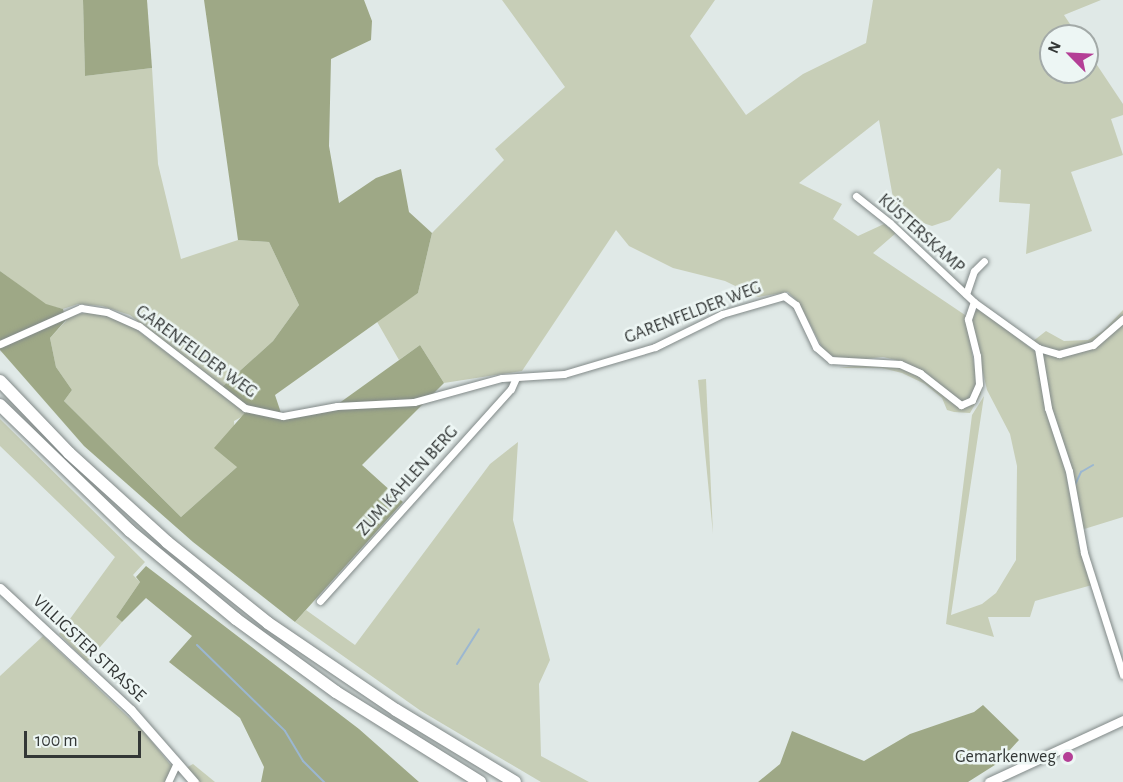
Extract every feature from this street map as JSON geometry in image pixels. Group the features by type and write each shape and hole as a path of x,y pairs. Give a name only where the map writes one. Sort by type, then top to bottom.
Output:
{"highway":[{"path":"0,381 77,460 167,542 268,623 396,710 515,782"},
{"path":"0,405 130,531 236,619 336,692 480,782"}],"main road":[{"name":"VILLIGSTER STRASSE","path":"0,588 131,710 194,782"},
{"path":"989,782 1123,720"}],"street":[{"name":"KÜSTERSKAMP","path":"856,196 974,302"},
{"name":"KÜSTERSKAMP","path":"966,294 974,271 984,261"},
{"name":"GARENFELDER WEG","path":"0,344 81,308 117,315 139,326 235,402 256,413 283,416 337,406 414,402 457,387 516,378 564,374 655,347 722,314 784,296 796,305 816,347 831,360 837,363 900,364 928,378 952,401 964,404 975,395 979,384 977,356 968,319 974,302"},
{"path":"974,302 1038,348 1059,354 1073,353 1102,340 1123,319"},
{"path":"1038,348 1048,408 1069,471 1084,553 1123,675"},
{"name":"ZUM KAHLEN BERG","path":"320,601 504,397 516,378"},
{"path":"168,782 177,763"}],"green space":[{"path":"0,0 83,0 85,76 152,68 158,164 181,259 238,240 269,242 299,305 273,341 221,388 130,315 102,306 78,304 63,309 46,305 0,271"},
{"path":"83,0 147,0 152,68 85,76"},
{"path":"204,0 364,0 372,21 371,40 331,59 329,146 339,203 376,178 401,169 409,212 432,233 418,293 275,395 283,419 331,409 420,345 444,383 362,465 403,502 295,622 193,542 84,446 0,350 0,271 46,304 63,309 66,320 50,338 56,367 72,390 64,401 181,517 237,467 214,448 250,407 221,388 273,341 299,305 269,242 238,240"},
{"path":"502,0 715,0 690,36 746,115 803,74 866,43 873,0 1101,0 1064,15 1070,24 1039,24 1039,84 1099,84 1099,68 1123,104 1123,115 1111,119 1123,155 1071,172 1092,231 1026,254 1030,204 999,202 1001,170 998,168 950,220 932,226 909,218 897,220 879,120 799,183 842,204 833,219 858,236 884,224 896,233 873,253 965,315 977,381 971,397 961,403 926,373 904,362 883,357 846,361 825,353 799,303 788,292 758,297 725,281 673,268 629,246 616,230 522,371 444,383 420,345 399,360 376,320 418,293 432,233 504,160 495,149 565,87"},
{"path":"979,308 1037,353 1042,392 1064,462 1079,547 1092,585 1035,601 1030,617 988,617 994,637 946,624 972,415 984,396 951,615 982,604 996,593 1016,560 1017,466 1010,434 987,390 972,325 973,314"},
{"path":"1123,310 1123,517 1081,530 1074,481 1051,406 1039,346 1032,342 1046,331 1064,341 1088,340 1103,331"},
{"path":"93,312 124,320 247,414 234,421 237,467 181,517 64,401 72,390 56,367 50,338 66,321 65,316"},
{"path":"876,363 902,367 927,379 958,406 968,405 980,383 981,394 970,413 954,412 947,410 942,398 925,384 902,373 882,368 839,368"},
{"path":"706,379 713,534 698,380"},
{"path":"0,419 145,562 133,575 140,582 116,617 122,622 87,662 59,634 115,557 0,446"},
{"path":"518,442 513,520 550,660 539,684 541,756 589,782 541,782 421,711 295,622 306,610 355,645 490,464"},
{"path":"146,566 359,729 419,782 261,782 264,767 240,718 169,662 192,636 146,598 122,622 116,617 140,582 136,577"},
{"path":"43,636 145,733 173,768 168,782 0,782 0,676"},
{"path":"983,705 1019,740 998,763 968,782 758,782 780,764 792,731 864,761 910,734 974,712"},
{"path":"193,764 215,782 198,782 186,768"}],"waterway":[{"path":"1074,487 1081,472 1093,465"},
{"path":"457,664 479,629"},
{"path":"197,645 285,731 303,761 324,782"}],"place":[{"name":"Gemarkenweg","path":"1068,757"}]}
